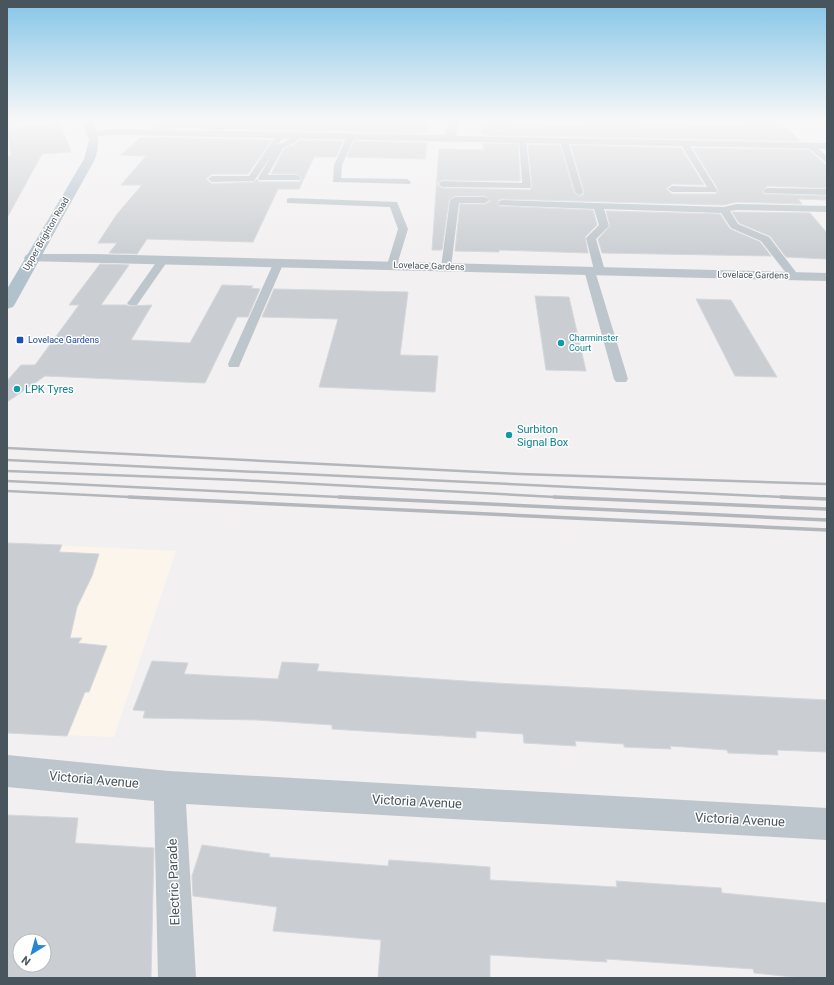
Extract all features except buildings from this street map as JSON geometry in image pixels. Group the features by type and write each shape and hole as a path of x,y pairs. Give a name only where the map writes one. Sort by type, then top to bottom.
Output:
{"main road":[{"name":"Upper Brighton Road","path":"7,304 31,258 85,166"}],"street":[{"name":"Lovelace Gardens","path":"31,258 164,259 827,277"},
{"name":"Victoria Avenue","path":"7,771 169,787 827,824"},
{"name":"Electric Parade","path":"169,787 177,978"}],"lane":[{"path":"212,179 251,179 260,166"},
{"path":"269,166 262,178 297,178"},
{"path":"338,166 336,180 407,182"},
{"path":"442,184 527,186 525,166"},
{"path":"571,166 579,192"},
{"path":"672,189 714,190 699,166"},
{"path":"767,191 827,192"},
{"path":"446,267 456,200 485,200"},
{"path":"290,201 394,204 403,229 392,265"},
{"path":"502,203 724,210 736,207 827,209"},
{"path":"598,206 604,226 591,238 595,271 621,379"},
{"path":"724,210 734,226 765,239 794,276"},
{"path":"132,304 164,259"},
{"path":"234,364 278,262"}],"shaded area":[{"path":"7,543 176,551 114,737 7,733"}],"railway":[{"path":"7,448 520,474 827,484"},
{"path":"7,460 782,497"},
{"path":"7,471 239,480 556,497"},
{"path":"7,481 350,498"},
{"path":"7,491 146,498"},
{"path":"129,497 146,498"},
{"path":"339,497 350,498"},
{"path":"556,497 827,509"},
{"path":"556,497 573,498"},
{"path":"782,497 827,499"},
{"path":"782,497 802,498"},
{"path":"146,498 827,530"},
{"path":"146,498 150,498"},
{"path":"350,498 827,520"},
{"path":"350,498 360,498"}],"place":[{"name":"Lovelace Gardens","path":"20,340"},
{"name":"Charminster Court","path":"561,343"},
{"name":"LPK Tyres","path":"17,389"},
{"name":"Surbiton Signal Box","path":"509,435"}]}
